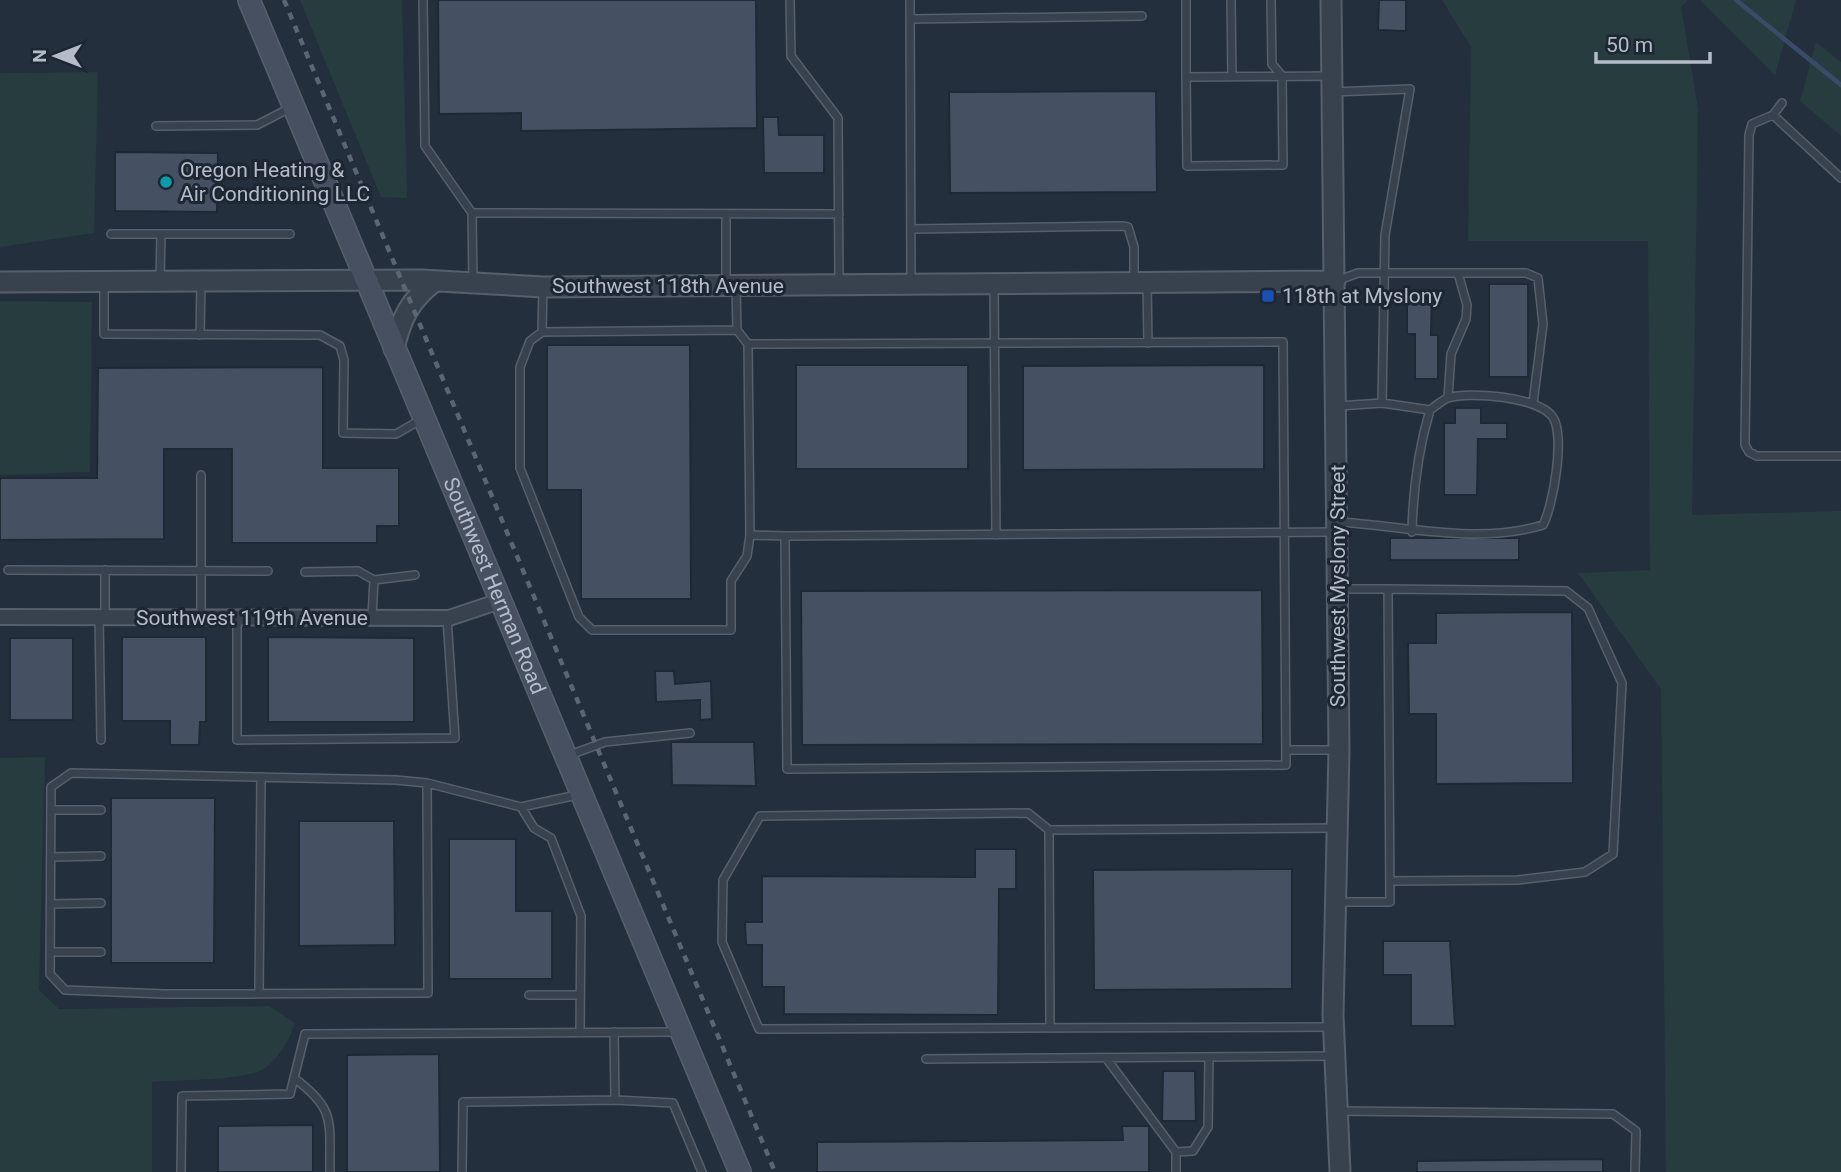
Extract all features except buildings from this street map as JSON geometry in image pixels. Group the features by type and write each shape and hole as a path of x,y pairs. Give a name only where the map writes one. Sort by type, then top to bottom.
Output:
{"main road":[{"name":"Southwest Herman Road","path":"249,0 740,1172"}],"street":[{"name":"Southwest Myslony Street","path":"1331,0 1338,406 1339,828 1334,1027 1340,1172"},
{"name":"Southwest 118th Avenue","path":"0,282 435,281 542,287 1335,281"},
{"path":"394,349 400,322 411,302 435,281"},
{"name":"Southwest 119th Avenue","path":"0,617 447,618 500,601"}],"lane":[{"path":"423,0 425,146 472,213 473,284"},
{"path":"790,0 791,56 838,118 839,285"},
{"path":"911,0 911,284"},
{"path":"1186,0 1187,166 1283,165 1282,76 1272,64 1272,0"},
{"path":"1231,0 1232,77"},
{"path":"911,19 1142,16"},
{"path":"1186,77 1282,76 1332,84 1410,89 1385,235 1382,273 1382,403"},
{"path":"1782,103 1773,115 1752,124 1749,135 1745,444 1749,452 1757,456 1841,456"},
{"path":"156,126 257,125 293,107"},
{"path":"1773,115 1841,178"},
{"path":"472,213 839,214"},
{"path":"726,214 737,330 748,344 750,535 747,556 731,581 731,630 592,630 579,617 520,468 520,367 530,341 542,332 737,330"},
{"path":"911,229 1128,227 1141,283 1148,343"},
{"path":"111,234 290,234"},
{"path":"160,234 160,282"},
{"path":"1335,281 1358,273 1526,273 1538,278 1543,324 1533,403"},
{"path":"1448,398 1451,354 1466,319 1467,305 1458,273"},
{"path":"200,335 201,281"},
{"path":"104,282 103,334 320,335 340,346 344,360 343,433 396,434 423,418"},
{"path":"994,284 996,535"},
{"path":"542,287 542,332"},
{"path":"748,344 1283,342 1286,765 787,769 785,536"},
{"path":"750,535 1284,532 1384,525 1412,532 1524,530 1543,525 1551,509 1558,432 1551,415 1533,403 1488,396 1448,398 1430,410 1421,441 1413,494 1412,532"},
{"path":"1338,406 1382,403 1430,410"},
{"path":"201,475 201,617"},
{"path":"9,569 268,571"},
{"path":"101,740 105,570"},
{"path":"305,572 358,571 374,579 415,575"},
{"path":"372,618 374,579"},
{"path":"1338,589 1566,592 1588,608 1622,683 1613,854 1585,872 1518,880 1390,881"},
{"path":"1336,902 1390,902 1388,589"},
{"path":"237,618 237,740 455,738 447,618"},
{"path":"566,757 605,742 690,733"},
{"path":"1286,750 1339,750"},
{"path":"427,783 428,992 259,994 65,990 50,974 51,787 71,773 427,783 521,807 582,794"},
{"path":"259,994 261,777"},
{"path":"521,807 534,828 551,838 578,901 581,916 580,1032"},
{"path":"51,810 102,810"},
{"path":"1334,1027 759,1029 722,942 723,880 760,816 1027,813 1049,830 1339,828"},
{"path":"1049,830 1050,1028"},
{"path":"51,857 101,856"},
{"path":"51,904 101,903"},
{"path":"50,952 101,952"},
{"path":"529,995 580,995"},
{"path":"614,1032 615,1100"},
{"path":"181,1172 181,1096 290,1094 305,1034 683,1032"},
{"path":"926,1059 1335,1056"},
{"path":"1105,1058 1176,1152 1176,1172"},
{"path":"1176,1152 1193,1151 1208,1127 1209,1058"},
{"path":"294,1078 316,1094 329,1114 330,1172"},
{"path":"462,1172 463,1102 615,1100 673,1103 702,1172"},
{"path":"1338,1111 1613,1114 1636,1131 1635,1172"}],"green space":[{"path":"300,0 402,0 407,198 381,197"},
{"path":"1442,0 1688,0 1681,7 1698,109 1692,515 1841,511 1841,1172 1666,1172 1661,689 1578,573 1650,570 1648,241 1468,241 1471,47"},
{"path":"1700,0 1796,0 1775,75"},
{"path":"1816,42 1841,62 1841,136 1800,101"},
{"path":"98,72 94,233 0,247 0,73"},
{"path":"0,301 92,302 90,472 0,475"},
{"path":"45,757 39,990 59,1009 269,1006 295,1023 280,1053 265,1068 256,1072 228,1078 152,1082 152,1172 0,1172 0,758"}],"waterway":[{"path":"1736,0 1841,85"}],"railway":[{"path":"284,0 775,1172"}],"place":[{"name":"Oregon Heating & Air Conditioning LLC","path":"166,182"},
{"name":"118th at Myslony","path":"1268,296"}]}
